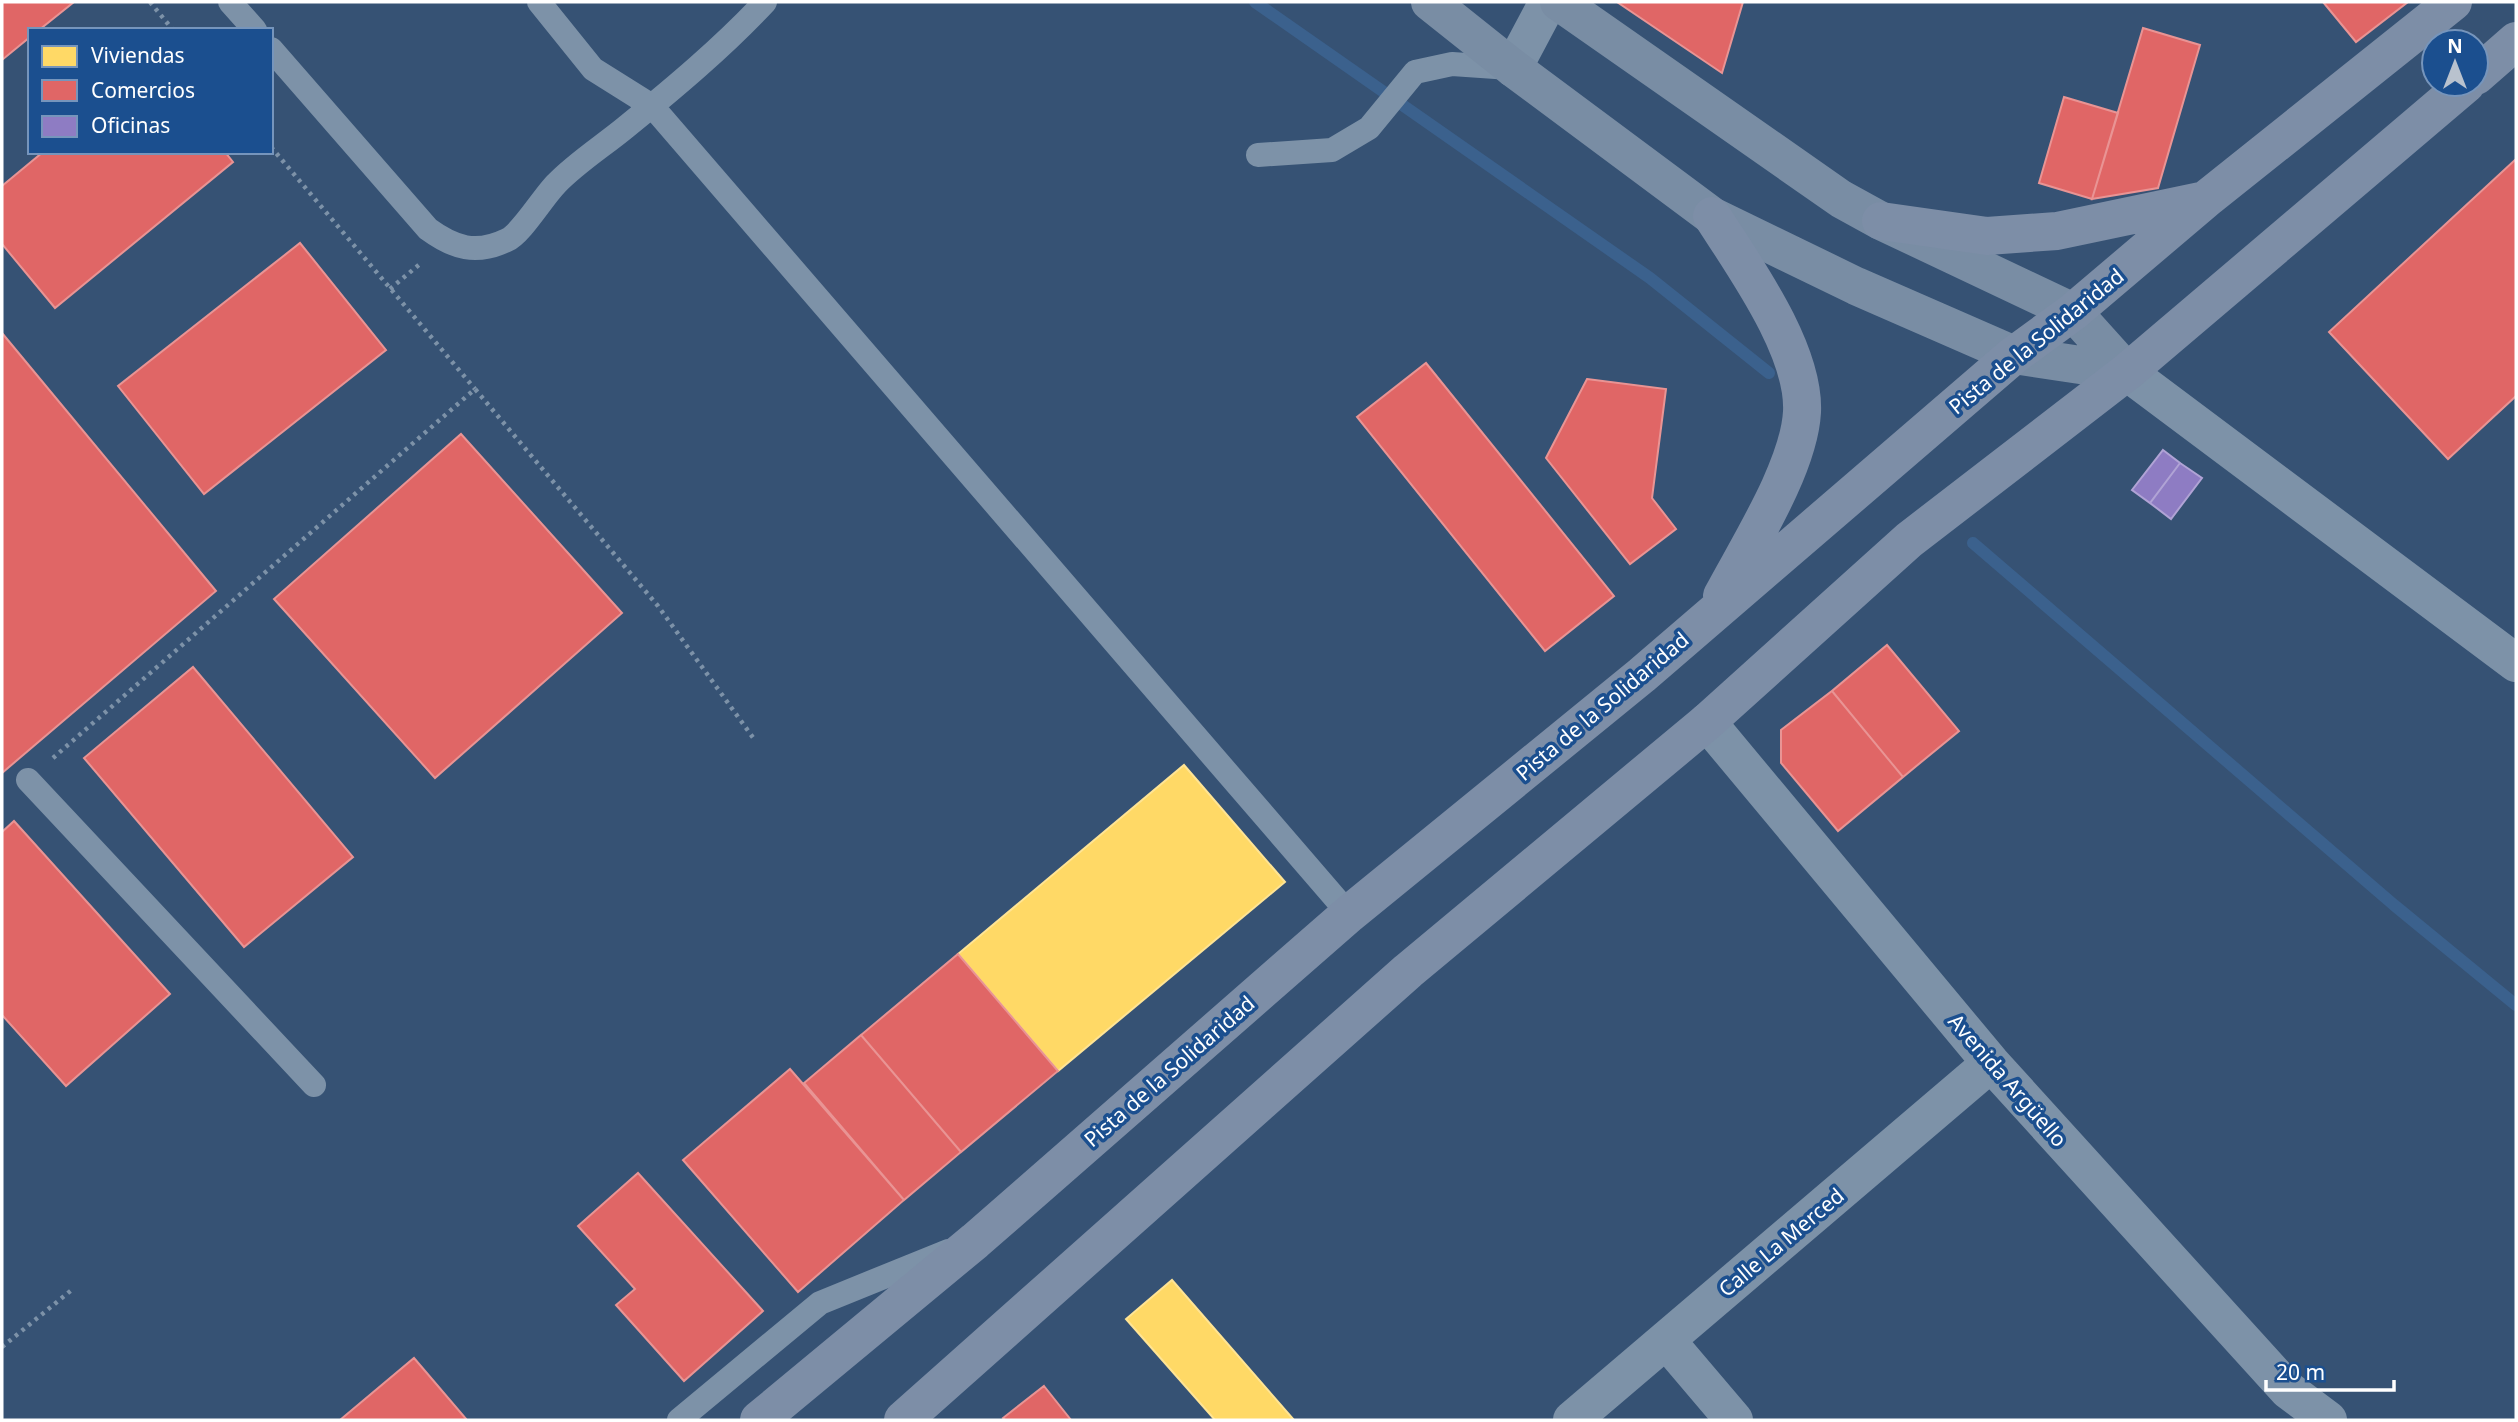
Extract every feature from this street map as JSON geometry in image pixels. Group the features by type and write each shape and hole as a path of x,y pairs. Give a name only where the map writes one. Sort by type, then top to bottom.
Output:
{"main road":[{"path":"1430,2 1513,68 1712,216 1856,286 2014,355 2127,372"},
{"path":"1559,2 1841,199 1881,222 2073,312 2127,372"},
{"name":"Pista de la Solidaridad","path":"759,1420 975,1241 1349,914 1642,675 2014,355 2073,312 2205,200 2453,2"},
{"path":"2490,64 2516,41"},
{"path":"903,1420 1408,971 1707,722 1909,540 2127,372 2450,98"},
{"path":"1881,222 1987,236 2057,231 2205,200"},
{"path":"1712,216 1772,314 1796,372 1802,410 1799,436 1790,465 1713,613"}],"street":[{"path":"1513,68 1548,2"},
{"path":"2127,372 2515,660"},
{"name":"Avenida Argüello","path":"1707,722 1991,1063 2288,1390 2328,1420"},
{"name":"Calle La Merced","path":"1572,1420 1991,1063"},
{"path":"1666,1340 1734,1420"}],"lane":[{"path":"230,2 253,28"},
{"path":"539,2 593,69 652,106 1349,914"},
{"path":"273,51 428,229 446,242 467,248 489,247 510,239 557,183 652,106 743,26 765,2"},
{"path":"1258,155 1332,150 1369,128 1415,72 1452,64 1513,68"},
{"path":"28,780 314,1085"},
{"path":"679,1420 820,1303 975,1241"}],"path":[{"path":"150,2 171,28"},
{"path":"273,149 658,606 754,740"},
{"path":"28,780 475,389"},
{"path":"2,1347 74,1288"}],"building: Viviendas":[{"path":"1184,765 1285,882 1058,1071 958,954"},
{"path":"1172,1280 1294,1420 1215,1420 1126,1319"}],"building: Comercios":[{"path":"2,2 74,2 42,28 28,28 28,39 2,60"},
{"path":"1617,2 1743,2 1722,73"},
{"path":"2323,2 2408,2 2356,42"},
{"path":"2143,28 2200,45 2158,188 2092,199"},
{"path":"2064,97 2118,113 2092,199 2039,183"},
{"path":"41,154 227,154 233,162 55,308 2,244 2,186"},
{"path":"2516,159 2516,396 2448,459 2329,332"},
{"path":"300,243 386,350 204,494 118,386"},
{"path":"2,333 216,591 2,773"},
{"path":"1426,363 1614,596 1545,651 1357,417"},
{"path":"1587,379 1666,389 1652,498 1676,529 1630,564 1546,458"},
{"path":"461,434 622,613 435,778 274,599"},
{"path":"1887,645 1959,731 1903,777 1832,691"},
{"path":"193,667 353,857 244,947 84,758"},
{"path":"1832,691 1903,777 1838,831 1781,763 1781,730"},
{"path":"14,821 170,994 66,1086 2,1015 2,832"},
{"path":"958,954 1058,1071 961,1152 861,1035"},
{"path":"861,1035 961,1152 904,1200 804,1083"},
{"path":"790,1069 904,1200 798,1292 683,1160"},
{"path":"638,1173 763,1311 684,1381 616,1305 635,1289 578,1226"},
{"path":"414,1358 467,1420 340,1420"},
{"path":"1044,1386 1071,1420 1003,1418"}],"building: Oficinas":[{"path":"2163,450 2180,463 2150,503 2132,490"},
{"path":"2180,463 2202,478 2171,519 2150,503"}],"waterway":[{"path":"1255,2 1650,278 1769,373"},
{"path":"1973,543 2394,905 2516,1005"}]}
